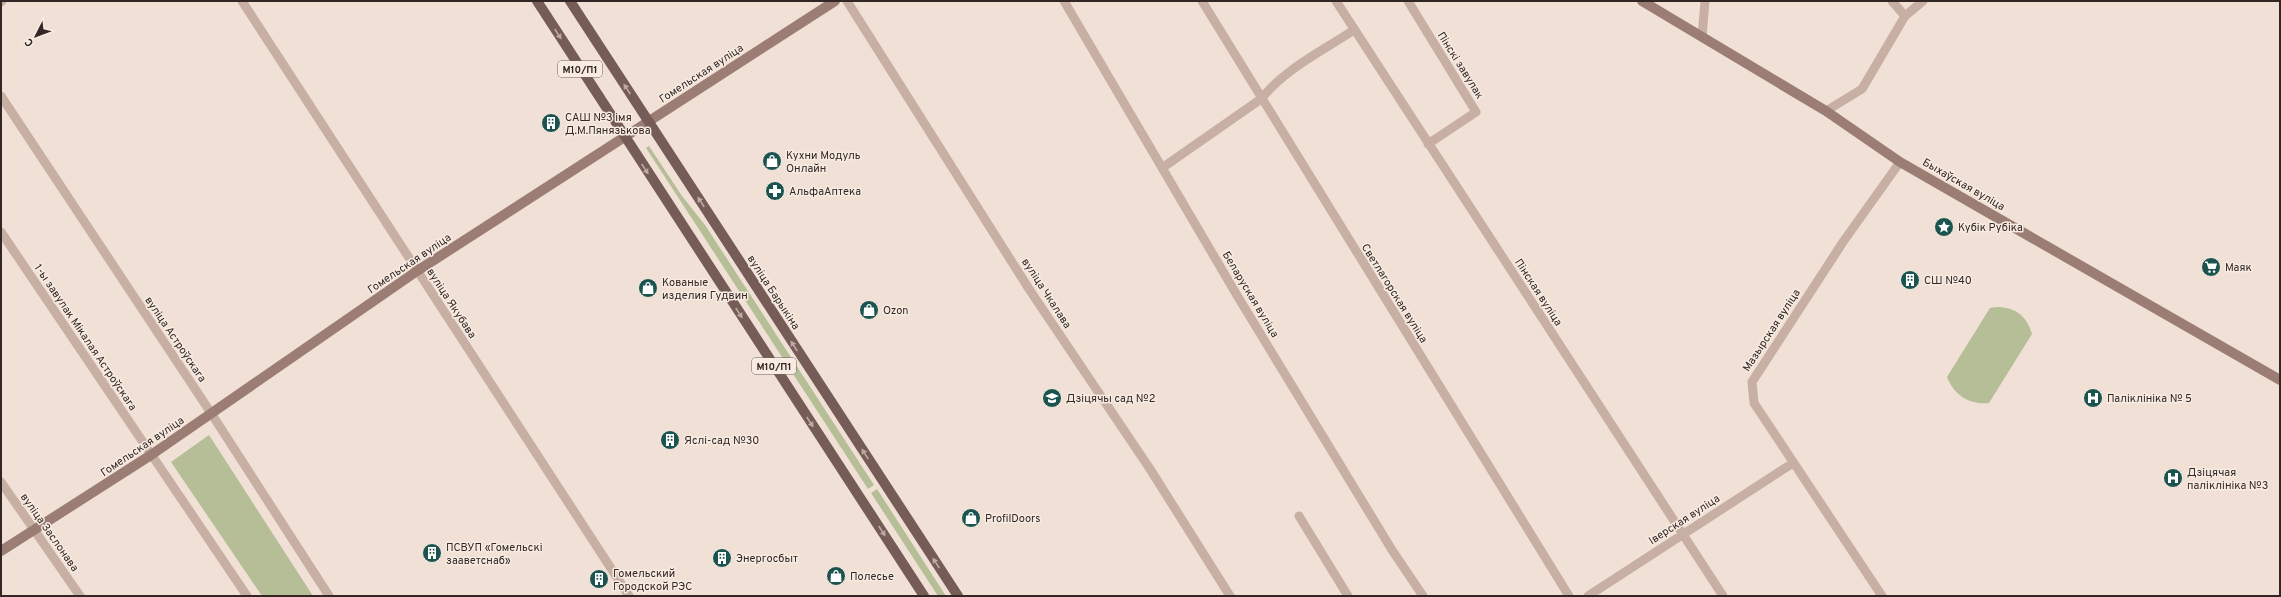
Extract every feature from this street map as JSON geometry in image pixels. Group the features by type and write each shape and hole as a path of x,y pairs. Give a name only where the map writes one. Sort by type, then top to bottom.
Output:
{"main road":[{"name":"М10/П1","path":"537,1 924,596"},
{"name":"вуліца Барыкіна","path":"570,1 958,596"},
{"name":"Гомельская вуліца","path":"1,551 151,455 417,271 835,1"},
{"name":"Быхаўская вуліца","path":"1642,1 1826,112 1900,162 2280,380"}],"street":[{"name":"вуліца Якубава","path":"242,1 629,596"},
{"name":"вуліца Чкалава","path":"847,1 1028,289 1162,487 1230,596"},
{"name":"Беларуская вуліца","path":"1064,1 1162,168 1392,550 1423,596"},
{"name":"Светлагорская вуліца","path":"1202,1 1251,79 1261,99 1569,596"},
{"name":"Пінская вуліца","path":"1336,1 1682,534 1724,596"},
{"name":"Пінскі завулак","path":"1408,1 1476,112 1428,144"},
{"path":"1702,37 1706,1"},
{"path":"1892,1 1905,16"},
{"path":"1826,112 1862,89 1905,16 1923,1"},
{"path":"1162,168 1261,99 1272,86 1299,65 1354,30"},
{"name":"вуліца Астроўскага","path":"2,101 211,413 329,596"},
{"name":"Мазырская вуліца","path":"1882,596 1754,403 1752,382 1843,242 1900,162"},
{"name":"1-ы завулак Мікалая Астроўскага","path":"1,232 151,455"},
{"path":"151,455 247,596"},
{"name":"Іверская вуліца","path":"1588,596 1793,463"},
{"name":"вуліца Заслонава","path":"1,482 33,531 80,596"},
{"path":"1299,516 1348,596"}],"green space":[{"path":"649,146 682,196 705,225 874,485 868,489 646,148"},
{"path":"2003,307 2019,314 2027,322 2032,334 1989,403 1975,402 1963,398 1958,394 1947,377 1990,308"},
{"path":"209,435 313,596 262,596 171,462"},
{"path":"877,489 946,596 938,596 871,493"}],"place":[{"name":"САШ №3 імя Д.М.Пянязькова","path":"551,123"},
{"name":"Кухни Модуль Онлайн","path":"772,161"},
{"name":"АльфаАптека","path":"775,191"},
{"name":"Кубік Рубіка","path":"1944,227"},
{"name":"Маяк","path":"2211,267"},
{"name":"СШ №40","path":"1910,280"},
{"name":"Кованые изделия Гудвин","path":"648,288"},
{"name":"Ozon","path":"869,310"},
{"name":"Дзіцячы сад №2","path":"1052,398"},
{"name":"Паліклініка № 5","path":"2093,398"},
{"name":"Яслі-сад №30","path":"670,440"},
{"name":"Дзіцячая паліклініка №3","path":"2173,478"},
{"name":"ProfilDoors","path":"971,518"},
{"name":"ПСВУП «Гомельскі зааветснаб»","path":"432,553"},
{"name":"Энергосбыт","path":"722,558"},
{"name":"Полесье","path":"836,576"},
{"name":"Гомельский Городской РЭС","path":"599,579"}]}
